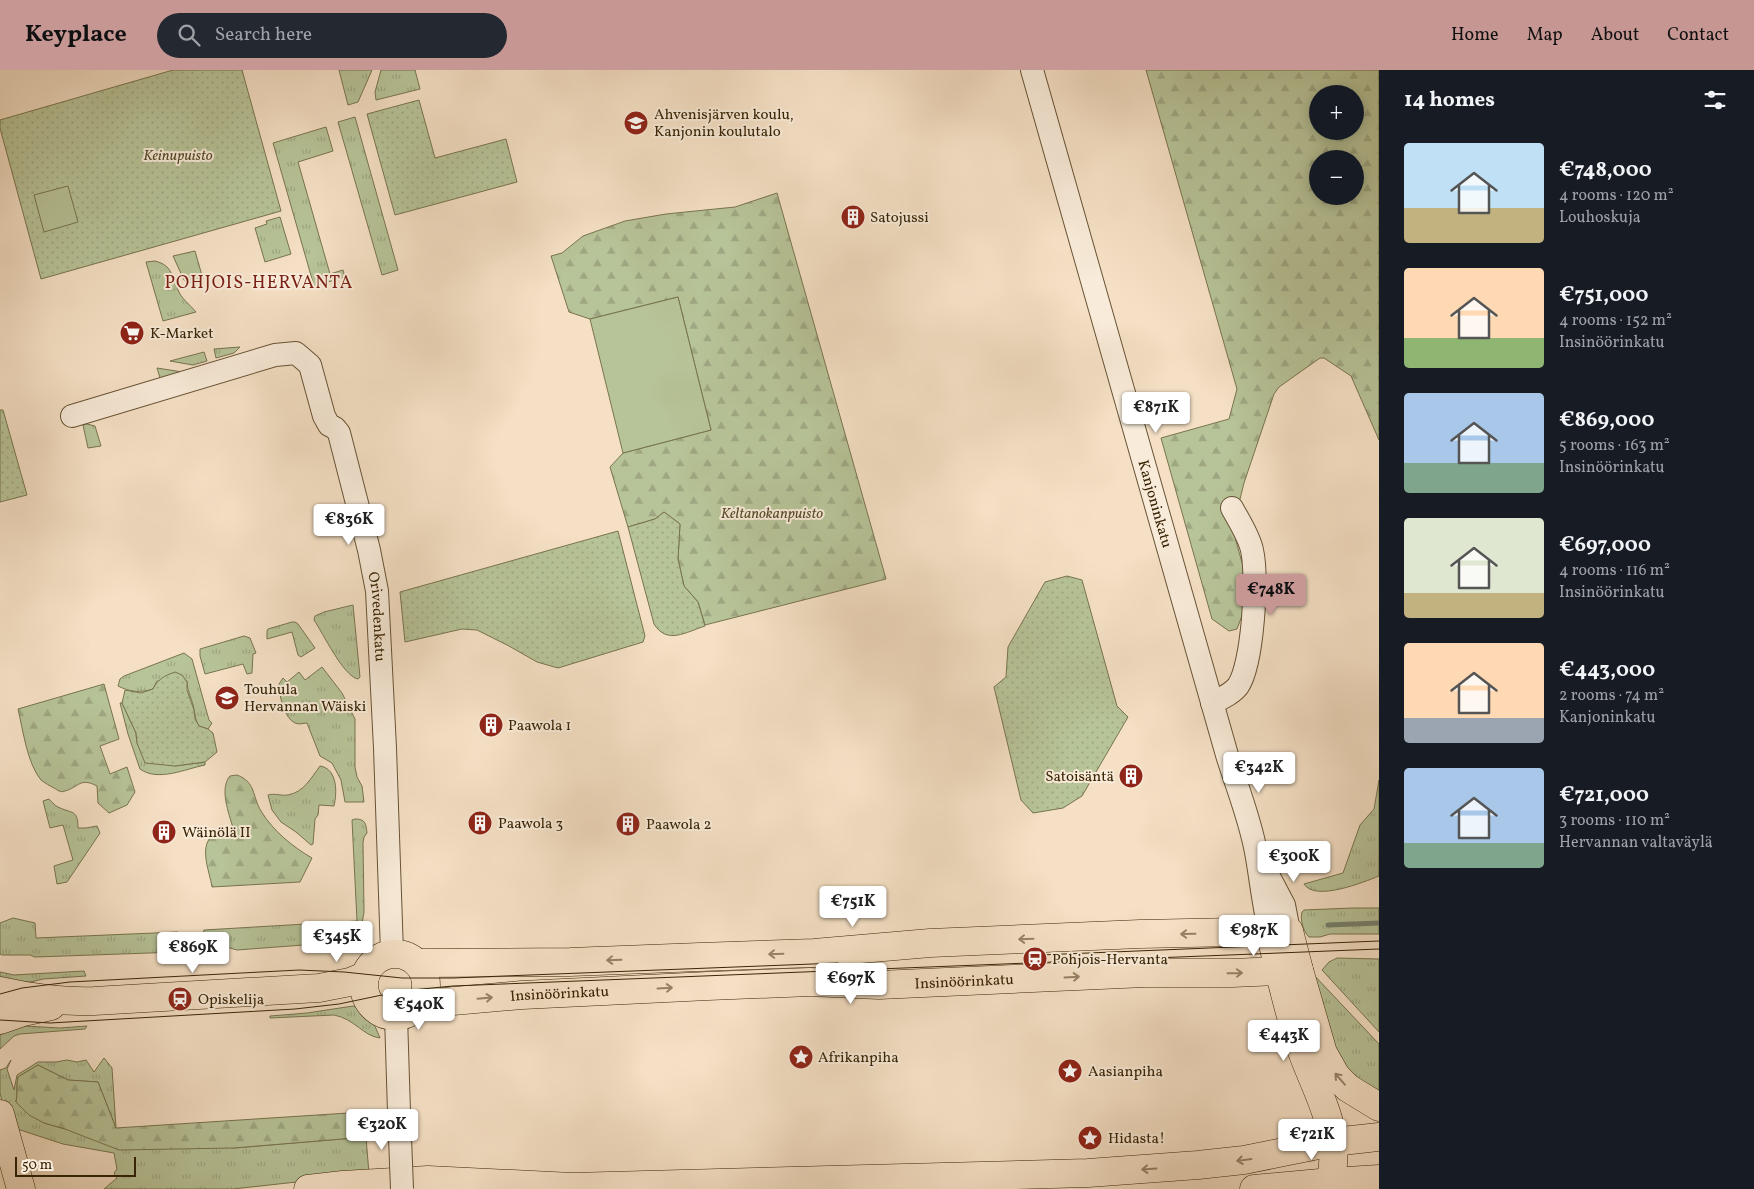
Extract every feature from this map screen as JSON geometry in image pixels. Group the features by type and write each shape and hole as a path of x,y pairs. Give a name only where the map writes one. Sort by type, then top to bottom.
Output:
{"main road":[{"name":"Insinöörinkatu","path":"417,963 570,962 700,958 814,953 930,943 1140,934 1280,932"},
{"name":"Kanjoninkatu","path":"1280,932 1289,971 1299,1043 1328,1118 1333,1142 1329,1186"},
{"path":"392,953 410,957 417,963 423,970 426,988 408,1010 387,1015 378,1011 371,1004 366,986 369,967 375,960 392,953"},
{"name":"Insinöörinkatu","path":"408,1010 522,995 727,985 810,982 880,985 1145,973 1289,971"},
{"name":"Kanjoninkatu","path":"1289,971 1323,1054 1336,1076 1348,1088 1379,1107"},
{"path":"0,1020 23,1012 68,1002 320,988 350,982 366,986"},
{"path":"0,991 68,1002"},
{"path":"0,1114 21,1189"},
{"path":"308,1189 428,1180 572,1187 1088,1173 1244,1160 1333,1142 1379,1137"},
{"path":"1254,1189 1329,1186 1379,1180"},
{"path":"1366,1189 1379,1180"},
{"path":"0,1183 2,1189"}],"street":[{"name":"Kanjoninkatu","path":"1032,70 1256,851 1284,905 1280,932"},
{"name":"Orivedenkatu","path":"72,416 275,355 296,353 310,365 324,416 329,425 336,428 339,433 369,550 377,591 392,953"},
{"path":"1212,703 1237,688 1249,658 1255,580 1252,549 1232,508"},
{"path":"402,1189 399,1112 408,1010"}],"green space":[{"name":"Keinupuisto","path":"173,70 242,70 281,211 41,279 0,128 0,120"},
{"path":"339,70 372,70 358,102 348,105"},
{"path":"381,70 415,70 420,89 376,100 375,92"},
{"path":"1146,70 1379,70 1379,440 1351,376 1324,358 1320,358 1279,387 1274,394 1244,483 1238,507 1230,520 1243,566 1246,605 1237,629 1229,631 1212,619 1161,438 1229,419 1237,389"},
{"path":"419,100 435,158 506,139 517,182 395,215 367,114"},
{"path":"355,117 398,270 382,275 338,122"},
{"path":"326,127 333,151 298,162 330,274 343,270 345,277 314,286 273,143"},
{"path":"68,186 78,222 44,232 34,195"},
{"name":"Keltanokanpuisto","path":"777,193 886,579 705,625 698,602 684,586 678,559 680,524 664,512 655,519 628,527 610,467 623,453 711,430 678,297 590,319 569,312 551,256 562,253 583,236 625,221 666,214 735,207"},
{"path":"280,217 291,254 265,262 255,228 267,224 266,221"},
{"path":"195,251 203,279 188,283 184,280 173,256"},
{"path":"155,261 169,269 179,293 196,312 163,321 146,262"},
{"path":"678,297 711,430 623,453 590,319"},
{"path":"240,347 234,353 216,358 214,349"},
{"path":"204,352 207,361 193,365 170,361"},
{"path":"157,368 189,373 161,381"},
{"path":"0,410 3,410 27,495 0,502"},
{"path":"83,425 95,426 101,446 88,448"},
{"name":"Keltanokanpuisto","path":"664,512 680,524 678,559 684,586 698,602 705,626 677,635 665,634 654,624 628,527 655,519"},
{"path":"618,531 645,636 643,642 558,668 537,662 477,630 462,629 405,642 400,592"},
{"path":"1067,576 1082,580 1117,706 1128,717 1082,796 1063,808 1033,813 1021,800 994,687 1006,677 1008,647 1045,582"},
{"path":"353,605 360,677 358,679 352,676 340,662 314,620 315,616 324,612"},
{"path":"292,622 298,624 315,648 301,657 298,655 292,632 267,639 268,629"},
{"path":"244,636 250,638 256,653 253,654 252,673 247,674 243,664 205,674 200,649"},
{"path":"184,653 192,659 209,720 212,723 208,729 199,726 197,722 187,681 157,681 153,689 144,691 131,691 118,686 120,679 124,676"},
{"path":"322,667 342,693 355,719 355,767 357,777 362,786 364,802 345,802 341,780 332,763 320,756 307,723 295,723 288,716 283,706 279,684 283,678 287,682 299,672 305,680"},
{"path":"175,672 182,675 187,682 187,690 195,719 199,726 213,733 217,752 205,762 175,766 145,763 137,743 136,733 122,703 125,690 141,693 153,689 162,678"},
{"path":"104,684 119,739 100,746 110,774 127,767 135,792 127,805 109,813 98,803 97,786 91,783 83,783 62,792 41,780 29,756 18,709"},
{"path":"120,703 122,703 136,733 137,743 175,766 205,762 205,765 163,775 147,773 140,769"},
{"path":"320,766 326,768 333,777 336,788 335,801 334,806 319,805 318,815 315,819 313,844 311,845 281,822 272,810 268,795 288,795 298,791 307,784"},
{"path":"237,775 251,786 261,811 277,832 312,858 300,882 212,887 206,858 207,843 217,833 233,828 226,801 225,788 230,776"},
{"path":"1379,780 1379,876 1340,889 1318,891 1310,889 1304,884 1343,873 1360,825 1374,809"},
{"path":"49,799 57,806 75,815 78,828 97,826 100,833 67,882 57,884 54,866 73,860 63,825 50,828 43,801"},
{"path":"352,820 364,822 367,833 363,843 364,912 361,929 343,942 237,950 213,943 203,934 204,930 357,921"},
{"path":"1379,908 1379,934 1330,934 1320,937 1309,937 1307,935 1301,918 1304,910"},
{"path":"13,918 35,923 36,938 178,932 179,947 199,945 201,940 210,949 207,951 35,957 30,955 2,955 0,954 0,923"},
{"path":"1337,958 1379,959 1379,1032 1322,970 1329,962"},
{"path":"84,971 86,976 43,979 14,986 0,984 0,972 14,975"},
{"path":"1312,973 1379,1044 1379,1097 1355,1081 1335,1050"},
{"path":"353,1006 367,1014 380,1038 374,1037 348,1020 334,1015 270,1018 270,1016"},
{"path":"7,1025 60,1028 87,1026 85,1029 20,1034 14,1036 0,1049 0,1031"},
{"path":"104,1058 112,1068 116,1128 98,1082 68,1080 38,1065 18,1077 16,1102 44,1123 65,1129 234,1148 366,1137 369,1174 233,1189 104,1189 117,1178 114,1173 117,1169 114,1153 63,1144 8,1126 0,1093 0,1070 6,1068 11,1060 7,1069 14,1090 17,1075 38,1062 67,1060 77,1062 86,1060 94,1072"},
{"path":"38,1065 68,1080 98,1082 116,1128 364,1112 366,1137 234,1148 119,1150 44,1123 29,1115 16,1102 18,1077"}],"waterway":[{"path":"1328,925 1379,923"}],"tram line":[{"path":"1040,955 1379,941"},
{"path":"0,1020 50,1023 295,1009 339,1004 401,991 453,986 1379,949"},
{"path":"0,994 22,988 70,982 299,970 402,978 453,978 838,963"}],"place":[{"name":"Ahvenisjärven koulu, Kanjonin koulutalo","path":"636,123"},
{"name":"Satojussi","path":"853,217"},
{"name":"K-Market","path":"132,333"},
{"name":"Touhula Hervannan Wäiski","path":"227,698"},
{"name":"Paawola 1","path":"491,725"},
{"name":"Satoisäntä","path":"1131,776"},
{"name":"Paawola 3","path":"480,823"},
{"name":"Paawola 2","path":"628,824"},
{"name":"Wäinölä II","path":"164,832"},
{"name":"Pohjois-Hervanta","path":"1035,959"},
{"name":"Opiskelija","path":"180,999"},
{"name":"Afrikanpiha","path":"801,1057"},
{"name":"Aasianpiha","path":"1070,1071"},
{"name":"Hidasta!","path":"1090,1138"}],"district":[{"name":"POHJOIS-HERVANTA","path":"259,282"}]}
